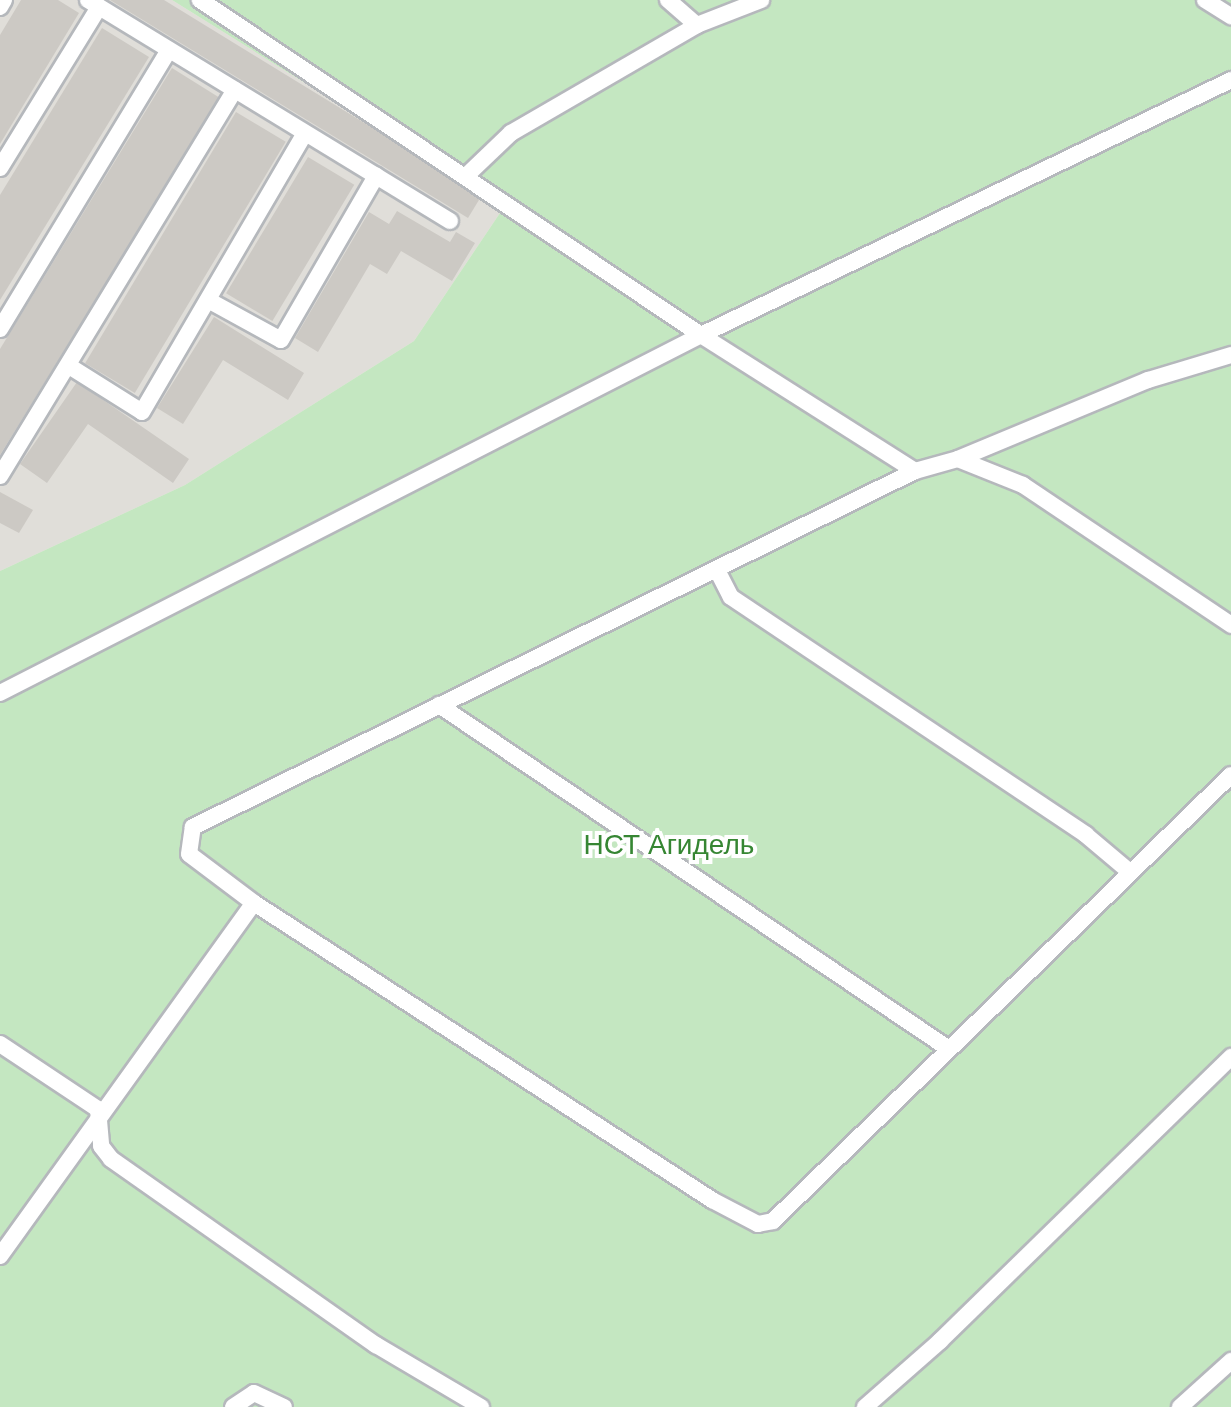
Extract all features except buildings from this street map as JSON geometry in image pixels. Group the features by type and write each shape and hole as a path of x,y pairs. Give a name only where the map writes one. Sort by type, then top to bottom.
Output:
{"lane":[{"path":"0,7 4,0"},
{"path":"200,0 701,335 915,471"},
{"path":"668,0 697,25"},
{"path":"466,176 511,133 697,25 761,0"},
{"path":"1205,0 1231,16"},
{"path":"0,168 93,4 450,221"},
{"path":"0,329 169,50"},
{"path":"0,693 701,335 1231,80"},
{"path":"0,476 235,90"},
{"path":"69,366 142,412 305,133"},
{"path":"208,300 281,340 376,176"},
{"path":"1231,355 1148,380 958,459 915,471 193,827 189,854 254,903 712,1200 758,1224 773,1221 1231,775"},
{"path":"958,459 1023,485 1231,625"},
{"path":"717,570 731,597 1086,835 1130,872"},
{"path":"439,705 949,1049"},
{"path":"0,1256 99,1124 254,903"},
{"path":"0,1044 98,1109 101,1146 111,1159 376,1345 481,1407"},
{"path":"865,1407 940,1341 1231,1057"},
{"path":"1180,1407 1231,1361"},
{"path":"233,1407 254,1393 284,1407"}],"shaded area":[{"path":"0,0 172,0 504,207 414,341 185,485 0,571"}],"green space":[{"name":"НСТ Агидель","path":"172,0 1231,0 1231,1407 0,1407 0,571 185,485 414,341 504,207"}]}
